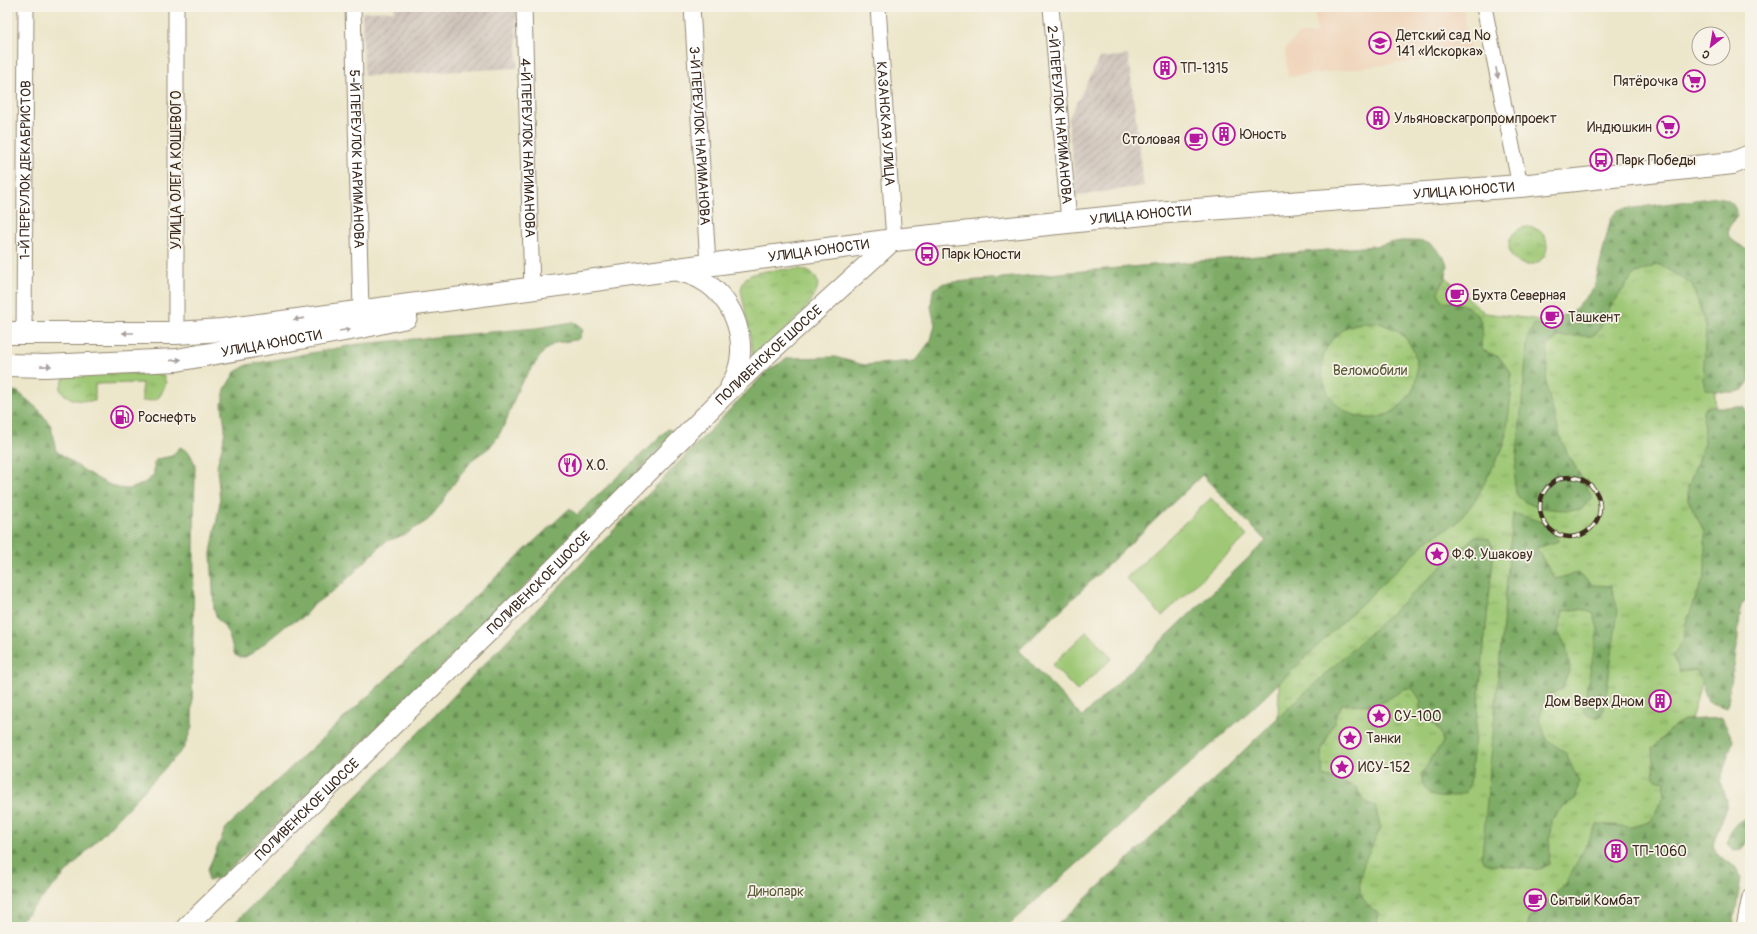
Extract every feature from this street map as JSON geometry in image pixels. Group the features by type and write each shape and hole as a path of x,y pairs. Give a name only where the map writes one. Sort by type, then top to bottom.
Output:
{"main road":[{"name":"УЛИЦА ЮНОСТИ","path":"15,333 176,333 222,330 361,310 532,290 708,264 894,240 1154,214 1520,186 1732,163 1750,156"},
{"name":"УЛИЦА ЮНОСТИ","path":"7,365 45,366 177,360 361,327 532,290"}],"street":[{"name":"1-Й ПЕРЕУЛОК ДЕКАБРИСТОВ","path":"15,333 26,7"},
{"name":"УЛИЦА ОЛЕГА КОШЕВОГО","path":"176,7 176,333"},
{"name":"5-Й ПЕРЕУЛОК НАРИМАНОВА","path":"353,7 361,310"},
{"name":"4-Й ПЕРЕУЛОК НАРИМАНОВА","path":"524,7 532,290"},
{"name":"3-Й ПЕРЕУЛОК НАРИМАНОВА","path":"692,7 708,264"},
{"name":"КАЗАНСКАЯ УЛИЦА","path":"878,7 894,240"},
{"name":"2-Й ПЕРЕУЛОК НАРИМАНОВА","path":"1051,7 1070,222"},
{"path":"1484,7 1520,186"},
{"name":"ПОЛИВЕНСКОЕ ШОССЕ","path":"186,927 535,587 765,356 894,240"},
{"path":"673,270 691,274 707,283 721,295 731,310 739,333 739,363 734,380 724,396"},
{"path":"1744,927 1750,897"}],"shaded area":[{"path":"394,7 515,7 518,68 364,76 362,12 394,11"},
{"name":"Детский сад № 141 «Искорка»","path":"1314,7 1463,7 1471,54 1288,77 1285,50 1298,35 1317,33"},
{"path":"1128,55 1144,186 1076,196 1068,119 1100,58"}],"green space":[{"path":"1718,197 1731,203 1736,211 1737,215 1728,229 1729,238 1750,252 1750,380 1748,384 1742,390 1735,392 1718,391 1705,388 1703,380 1706,327 1692,284 1659,264 1634,274 1610,308 1598,332 1592,336 1560,336 1548,345 1546,386 1562,443 1592,497 1581,510 1538,507 1522,500 1517,495 1514,486 1528,338 1534,324 1546,324 1574,310 1594,288 1611,218 1618,210"},
{"path":"1528,227 1541,233 1547,246 1541,259 1528,265 1515,259 1509,246 1515,233"},
{"name":"Веломобили","path":"1707,239 1725,593 1667,811 1573,927 1270,927 1295,263 1445,277 1485,313 1557,322 1577,309 1596,289"},
{"name":"Динопарк","path":"1400,241 1417,241 1434,246 1448,265 1446,276 1438,292 1441,298 1443,301 1462,304 1476,314 1480,319 1482,326 1482,350 1499,357 1511,373 1511,396 1505,444 1476,499 1457,523 1429,539 1254,707 1006,927 231,927 767,371 788,358 835,357 864,365 915,361 931,340 935,325 931,307 933,290 944,283 1374,246","holes":["1376,322 1388,326 1405,338 1414,353 1417,370 1414,386 1410,394 1401,405 1383,416 1368,418 1352,414 1339,406 1330,395 1324,382 1322,368 1324,353 1332,340 1344,329 1355,324","1202,475 1266,541 1082,717 1019,650"]},
{"path":"799,269 812,274 817,280 818,284 815,294 803,311 753,358 741,290 744,281 751,275 763,271"},
{"path":"573,322 578,324 583,330 580,338 555,343 544,351 519,386 507,419 499,435 490,447 473,459 428,520 406,534 385,542 340,586 313,605 302,618 288,624 254,652 245,657 235,655 229,636 224,626 217,619 214,609 211,553 220,502 217,466 225,429 222,404 225,389 235,372 247,365 359,344 536,328"},
{"path":"157,373 163,375 166,383 160,396 156,400 142,401 142,383 95,384 95,401 80,401 71,399 60,389 65,375 67,374"},
{"path":"7,390 18,392 39,410 51,426 56,451 109,485 127,489 142,484 154,475 154,463 157,459 172,456 180,447 189,452 195,464 192,727 184,748 15,927 7,927"},
{"path":"1743,407 1747,412 1750,478 1750,596 1741,605 1737,647 1727,708 1708,702 1697,670 1680,672 1673,655 1684,639 1686,623 1705,574 1705,533 1688,500 1688,487 1704,443 1703,411 1705,408"},
{"path":"668,429 673,431 675,434 511,600 220,878 208,881 208,869 226,828 570,508 577,515"},
{"path":"1211,498 1247,536 1162,616 1126,578"},
{"path":"1513,513 1545,523 1559,541 1536,548 1555,579 1578,573 1593,585 1611,586 1618,611 1604,710 1599,717 1593,717 1588,715 1583,709 1598,629 1593,613 1580,609 1563,611 1558,632 1566,646 1570,668 1562,689 1547,695 1539,719 1547,740 1565,752 1579,781 1576,798 1560,810 1551,820 1549,865 1535,870 1488,864 1484,862 1482,856"},
{"path":"1475,536 1489,539 1494,550 1470,783 1466,792 1455,796 1437,797 1428,792 1424,787 1421,774 1443,742 1441,734 1437,728 1423,716 1420,707 1421,701 1413,689 1406,688 1385,701 1375,705 1342,704 1321,752 1323,776 1356,787 1363,800 1375,806 1381,828 1368,853 1361,872 1360,891 1363,899 1379,914 1376,927 1055,927 1224,770 1271,724"},
{"path":"1087,631 1112,658 1077,691 1052,665"},
{"path":"1722,718 1733,740 1720,782 1727,800 1725,813 1713,845 1717,854 1738,869 1741,878 1733,927 1527,927 1529,920 1566,883 1597,824 1634,827 1651,821 1664,796 1665,781 1654,779 1652,748 1674,726 1684,720"},
{"path":"1750,817 1750,835 1742,850 1734,851 1727,844 1729,834 1737,823"}],"railway":[{"path":"1564,477 1576,477 1587,482 1595,490 1600,501 1600,507 1598,519 1587,532 1576,537 1564,537 1553,532 1545,524 1540,513 1540,501 1545,490 1553,482 1564,477"}],"place":[{"name":"Детский сад № 141 «Искорка»","path":"1380,43"},
{"name":"ТП-1315","path":"1165,68"},
{"name":"Пятёрочка","path":"1694,81"},
{"name":"Ульяновскагропромпроект","path":"1378,118"},
{"name":"Индюшкин","path":"1668,127"},
{"name":"Юность","path":"1224,134"},
{"name":"Столовая","path":"1196,139"},
{"name":"Парк Победы","path":"1601,160"},
{"name":"Парк Юности","path":"927,254"},
{"name":"Бухта Северная","path":"1457,295"},
{"name":"Ташкент","path":"1552,317"},
{"name":"Роснефть","path":"122,417"},
{"name":"Х.О.","path":"570,465"},
{"name":"Ф.Ф. Ушакову","path":"1437,554"},
{"name":"Дом Вверх Дном","path":"1660,701"},
{"name":"СУ-100","path":"1379,716"},
{"name":"Танки","path":"1350,738"},
{"name":"ИСУ-152","path":"1342,767"},
{"name":"ТП-1060","path":"1616,851"},
{"name":"Сытый Комбат","path":"1535,900"}]}
